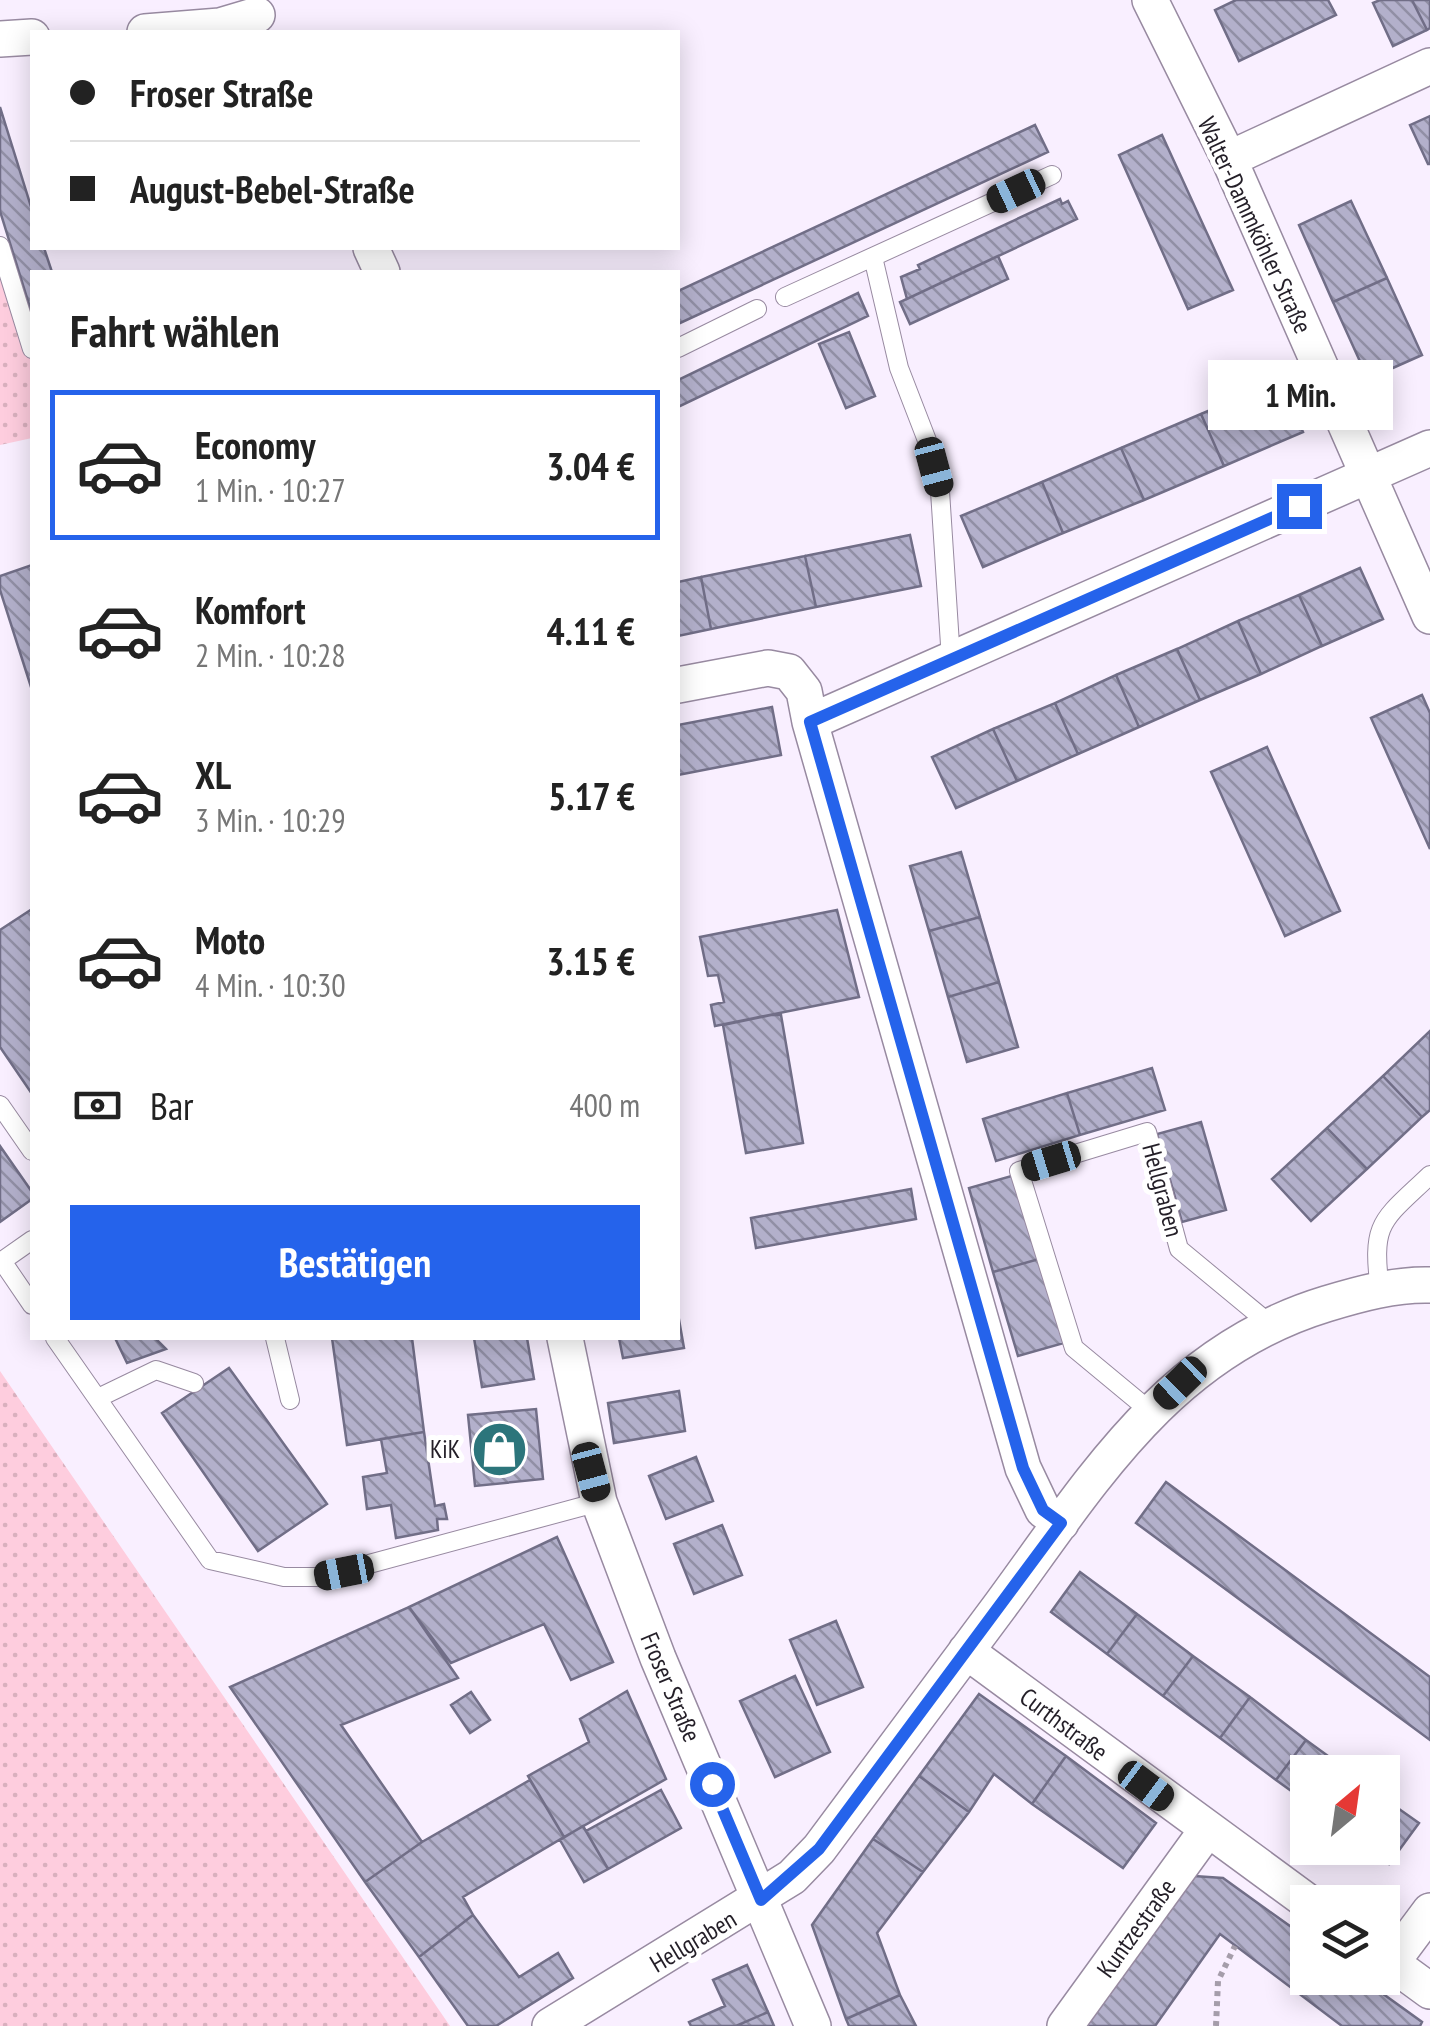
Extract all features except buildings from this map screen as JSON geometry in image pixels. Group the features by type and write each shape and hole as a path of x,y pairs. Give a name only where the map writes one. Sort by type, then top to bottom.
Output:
{"street":[{"name":"Walter-Dammköhler Straße","path":"1150,0 1229,159 1430,616"},
{"path":"170,30 220,26 258,16"},
{"path":"0,39 30,38"},
{"path":"1229,159 1430,66"},
{"path":"810,722 1430,448"},
{"path":"680,685 768,668 790,672 804,691 1023,1468 1043,1510 1061,1523"},
{"name":"Hellgraben","path":"550,2026 761,1900 819,1849 1061,1523 1150,1411 1214,1355 1303,1311 1380,1290 1430,1285"},
{"name":"Froser Straße","path":"564,1340 599,1502 658,1658 813,2026"},
{"name":"Curthstraße","path":"966,1652 1290,1889"},
{"name":"Kuntzestraße","path":"1065,2026 1207,1830"},
{"path":"1400,1944 1430,1911"},
{"path":"1400,1969 1430,1991"}],"lane":[{"path":"785,297 1052,174"},
{"path":"0,246 30,343"},
{"path":"873,257 899,368 928,442 940,491 951,660"},
{"path":"680,347 757,310"},
{"path":"0,1105 30,1148"},
{"name":"Hellgraben","path":"1150,1411 1074,1348 1018,1171 1148,1132 1179,1250 1271,1325"},
{"path":"1380,1290 1376,1235 1383,1221 1430,1175"},
{"path":"30,1241 2,1261 30,1302"},
{"path":"57,1340 210,1560 284,1578 366,1568 599,1502"},
{"path":"275,1340 290,1400"},
{"path":"98,1398 156,1370 194,1384"}],"path":[{"path":"1216,2026 1218,1981 1235,1946"}],"shaded area":[{"path":"0,238 30,346 30,438 0,445"},
{"path":"0,1371 450,2026 0,2026"}],"place":[{"name":"KiK","path":"499,1449"}],"route":[{"path":"712,1784 761,1900 792,1877 819,1849 1061,1523 1043,1510 1023,1468 810,722 1299,506"}]}
